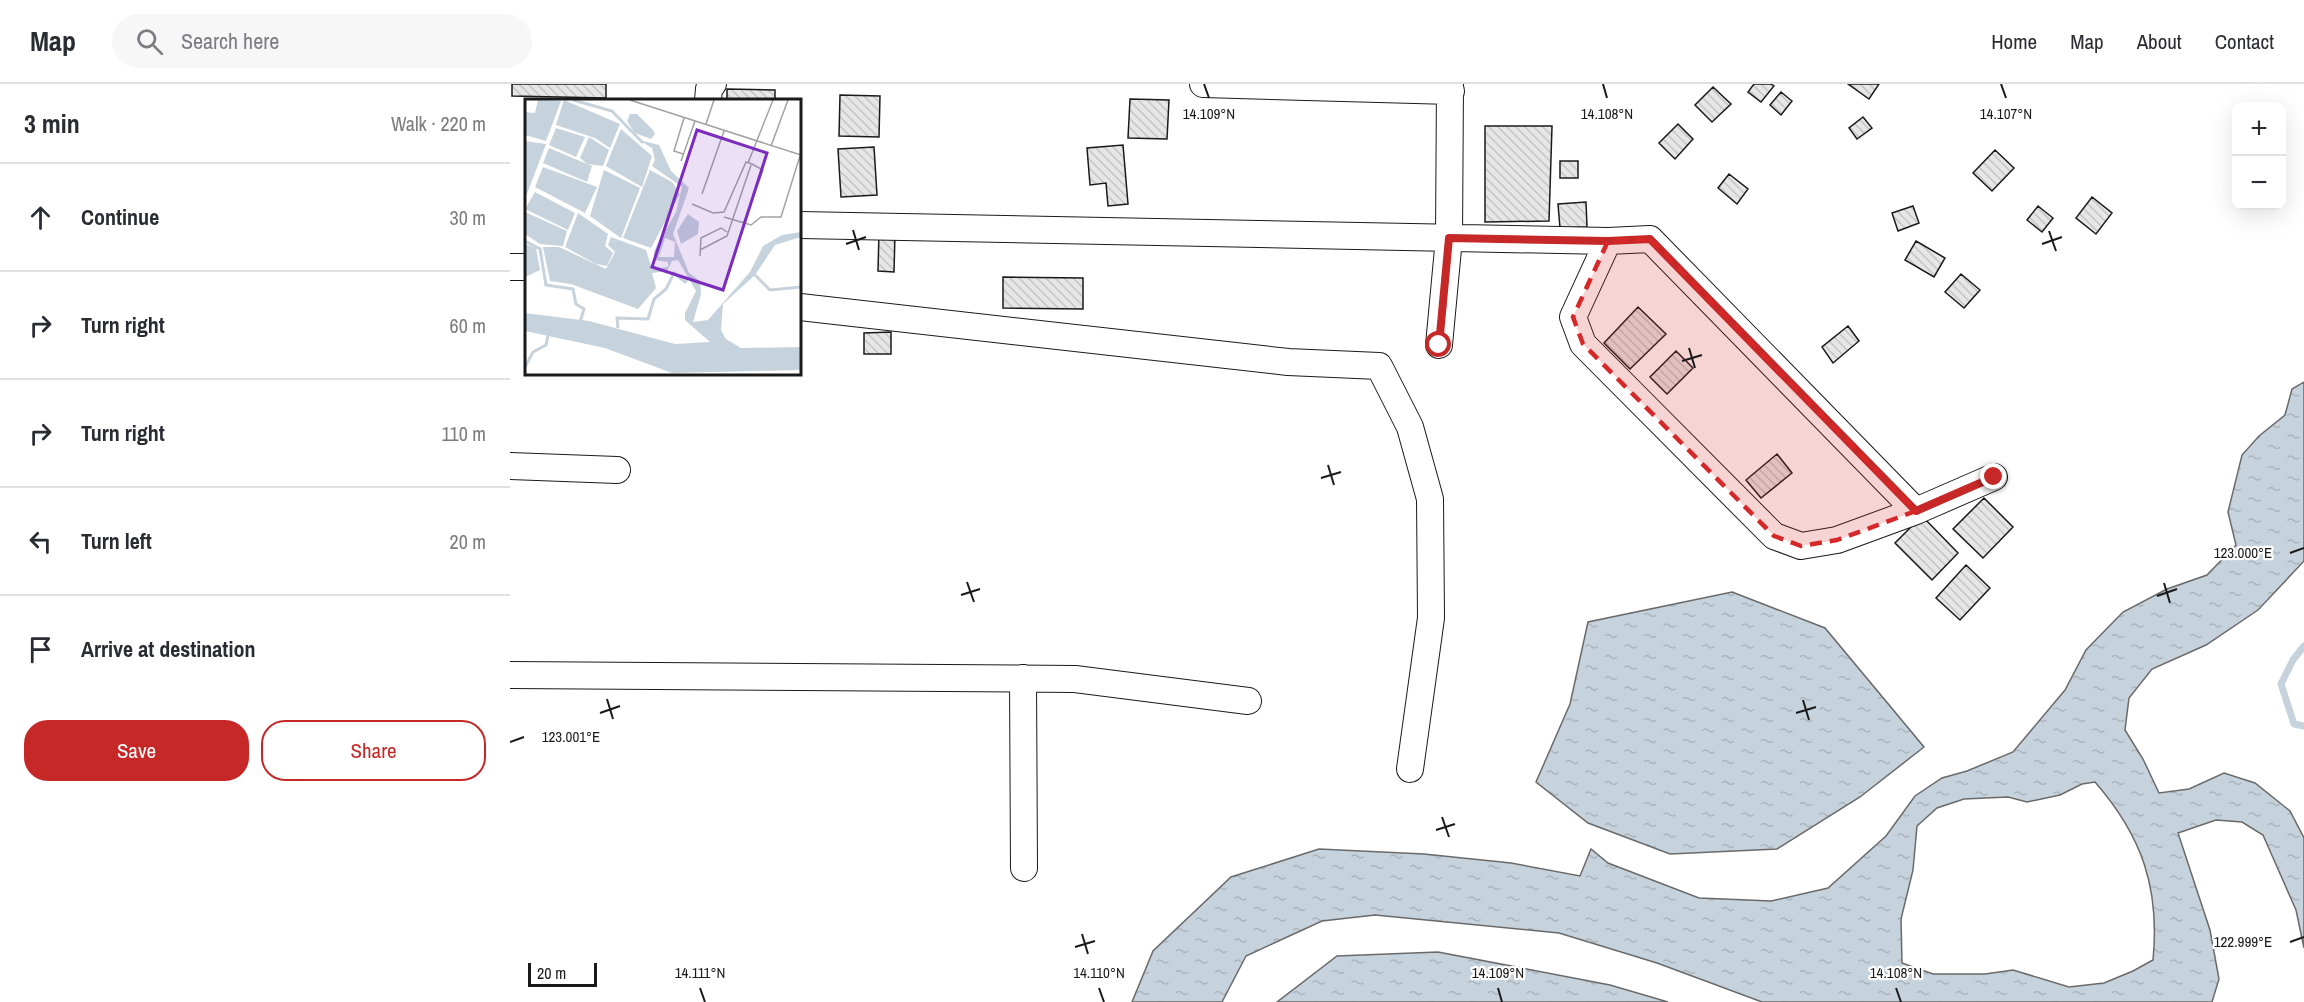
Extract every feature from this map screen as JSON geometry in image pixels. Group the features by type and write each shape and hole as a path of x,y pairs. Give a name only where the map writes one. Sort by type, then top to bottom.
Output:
{"street":[{"path":"708,99 709,88 713,84"},
{"path":"1203,84 1450,87 1449,238 1439,345"},
{"path":"801,225 1608,241 1650,239 1916,511"},
{"path":"1608,241 1573,317 1583,344 1774,536 1801,546 1837,540 1916,511 1994,477"},
{"path":"801,307 1288,362 1379,366 1410,427 1430,499 1431,618 1410,769"},
{"path":"510,466 617,470"},
{"path":"510,675 1075,679 1248,701"},
{"path":"1023,678 1024,868"}],"highlighted area":[{"path":"1650,239 1916,511 1837,540 1801,546 1774,536 1583,344 1573,317 1608,241"}],"water":[{"path":"2304,382 2304,561 2258,610 2206,645 2152,669 2129,698 2125,730 2143,759 2159,793 2189,789 2224,773 2255,783 2290,811 2304,838 2304,948 2296,910 2263,835 2242,822 2216,820 2178,833 2210,930 2219,979 2212,1002 1762,1002 1657,963 1559,933 1375,915 1322,921 1246,956 1222,1002 1132,1002 1153,951 1231,877 1319,849 1424,854 1511,863 1580,876 1591,849 1608,863 1699,898 1771,901 1828,888 1886,836 1915,796 1942,778 1967,771 2013,752 2065,690 2086,650 2123,612 2167,589 2207,575 2236,545 2228,512 2242,455 2259,436 2285,415 2292,389","holes":["2095,782 2111,802 2136,843 2150,886 2153,909 2153,960 2104,983 2069,987 2013,970 1985,974 1933,974 1902,963 1901,919 1913,870 1917,826 1937,808 1964,799 2008,797 2027,802 2060,795 2082,784"]},
{"path":"1732,592 1825,628 1924,747 1860,797 1777,849 1670,854 1588,823 1536,782 1570,704 1588,622"},
{"path":"1438,952 1610,985 1668,1002 1277,1002 1337,956"}],"building":[{"path":"512,84 606,84 606,98 512,96"},
{"path":"1754,84 1774,86 1761,102 1748,92"},
{"path":"1848,84 1879,84 1869,99"},
{"path":"1713,87 1731,104 1712,122 1695,105"},
{"path":"727,89 775,90 775,99 727,99"},
{"path":"1781,92 1792,101 1781,115 1770,105"},
{"path":"840,95 880,96 879,137 839,136"},
{"path":"1130,99 1169,100 1167,139 1128,138"},
{"path":"1863,117 1872,128 1857,139 1849,128"},
{"path":"1678,124 1693,139 1675,159 1659,143"},
{"path":"1485,126 1552,126 1549,221 1485,222"},
{"path":"1123,145 1128,204 1108,206 1106,183 1090,185 1087,148"},
{"path":"874,147 877,195 841,197 838,149"},
{"path":"1995,150 2014,168 1992,191 1973,173"},
{"path":"1560,161 1578,161 1578,178 1560,178"},
{"path":"1729,174 1748,189 1737,204 1718,188"},
{"path":"2092,197 2112,213 2096,234 2076,218"},
{"path":"1586,202 1587,227 1560,228 1558,204"},
{"path":"1913,206 1919,223 1898,231 1892,213"},
{"path":"2038,206 2053,218 2042,232 2027,220"},
{"path":"879,232 895,233 894,272 878,271"},
{"path":"1916,241 1945,258 1934,277 1905,260"},
{"path":"1961,274 1980,290 1964,308 1945,292"},
{"path":"1003,277 1083,278 1083,309 1003,308"},
{"path":"1638,307 1666,334 1630,369 1604,343"},
{"path":"1848,326 1859,341 1833,363 1822,347"},
{"path":"891,332 891,354 864,354 864,333"},
{"path":"1676,351 1693,368 1667,394 1650,377"},
{"path":"1777,454 1792,473 1761,498 1746,480"},
{"path":"1984,498 2013,527 1983,558 1953,529"},
{"path":"1922,516 1958,553 1932,580 1895,543"},
{"path":"1966,565 1990,588 1960,620 1936,598"}],"waterway":[{"path":"2304,646 2293,660 2281,684 2294,724 2304,726"}],"route":[{"path":"1439,345 1449,238 1608,241 1650,239 1916,511 1994,477"}]}
